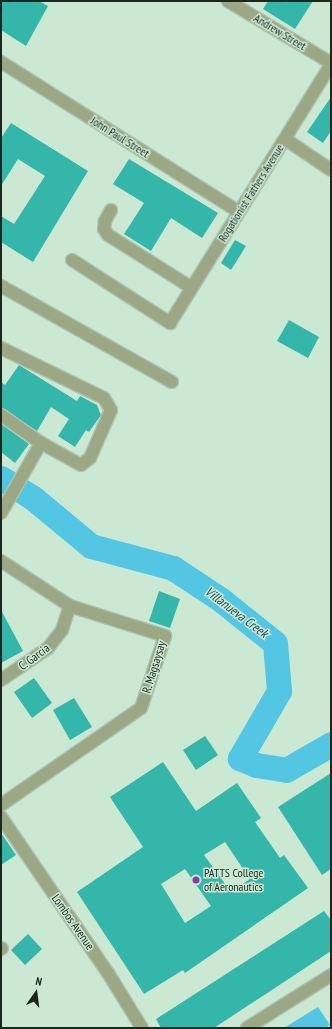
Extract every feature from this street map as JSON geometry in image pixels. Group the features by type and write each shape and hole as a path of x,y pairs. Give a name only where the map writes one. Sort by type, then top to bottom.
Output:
{"street":[{"name":"Andrew Street","path":"228,1 331,64"},
{"name":"John Paul Street","path":"1,62 239,212"},
{"name":"Rogationist Fathers Avenue","path":"72,260 170,323 331,64"},
{"path":"285,139 331,170"},
{"path":"111,210 105,221 104,229 108,235 192,288"},
{"path":"1,286 172,382"},
{"path":"1,348 104,398 111,410 86,462 81,465 41,443 1,415"},
{"path":"3,510 41,443"},
{"name":"R. Magsaysay","path":"1,561 70,606 165,636 141,708 1,805"},
{"name":"C. Garcia","path":"1,680 48,648 62,630 70,606"},
{"name":"Lombos Avenue","path":"1,818 108,973 142,1028"},
{"path":"247,1028 331,975"}],"water":[{"path":"318,1007 330,1025 325,1028 284,1028"}],"building":[{"path":"1,1 39,1 48,6 26,46 1,30"},
{"path":"268,1 313,1 295,29 263,9"},
{"path":"331,97 331,131 323,143 307,132"},
{"path":"11,123 88,171 33,262 1,242 1,216 14,224 45,176 18,159 1,186 1,138"},
{"path":"129,159 218,213 202,238 171,218 151,251 124,234 144,203 113,184"},
{"path":"235,240 246,246 231,270 221,263"},
{"path":"289,320 319,337 308,358 277,341"},
{"path":"19,365 77,401 80,396 97,405 101,415 89,432 86,430 75,447 58,436 69,419 51,407 37,431 1,408 1,382 5,385"},
{"path":"1,424 29,444 15,463 1,452"},
{"path":"159,591 180,599 170,628 149,621"},
{"path":"1,610 23,651 1,663"},
{"path":"34,678 52,703 32,718 14,692"},
{"path":"74,698 92,727 70,740 53,710"},
{"path":"205,736 218,755 196,770 183,750"},
{"path":"163,762 196,811 237,783 261,818 255,822 280,858 284,855 308,888 185,973 183,970 144,994 77,892 143,847 110,797","holes":["225,842 250,879 231,892 204,855","185,869 211,906 185,923 161,884"]},
{"path":"331,773 331,869 322,875 278,807"},
{"path":"1,833 16,855 1,865"},
{"path":"324,911 331,920 331,951 214,1028 161,1028 156,1019"},
{"path":"28,934 42,949 25,965 11,950"}],"waterway":[{"name":"Villanueva Creek","path":"1,478 33,498 91,546 173,568 220,599 275,643 279,691 240,758 256,765 286,770 331,744"}],"place":[{"name":"PATTS College of Aeronautics","path":"196,880"}]}
